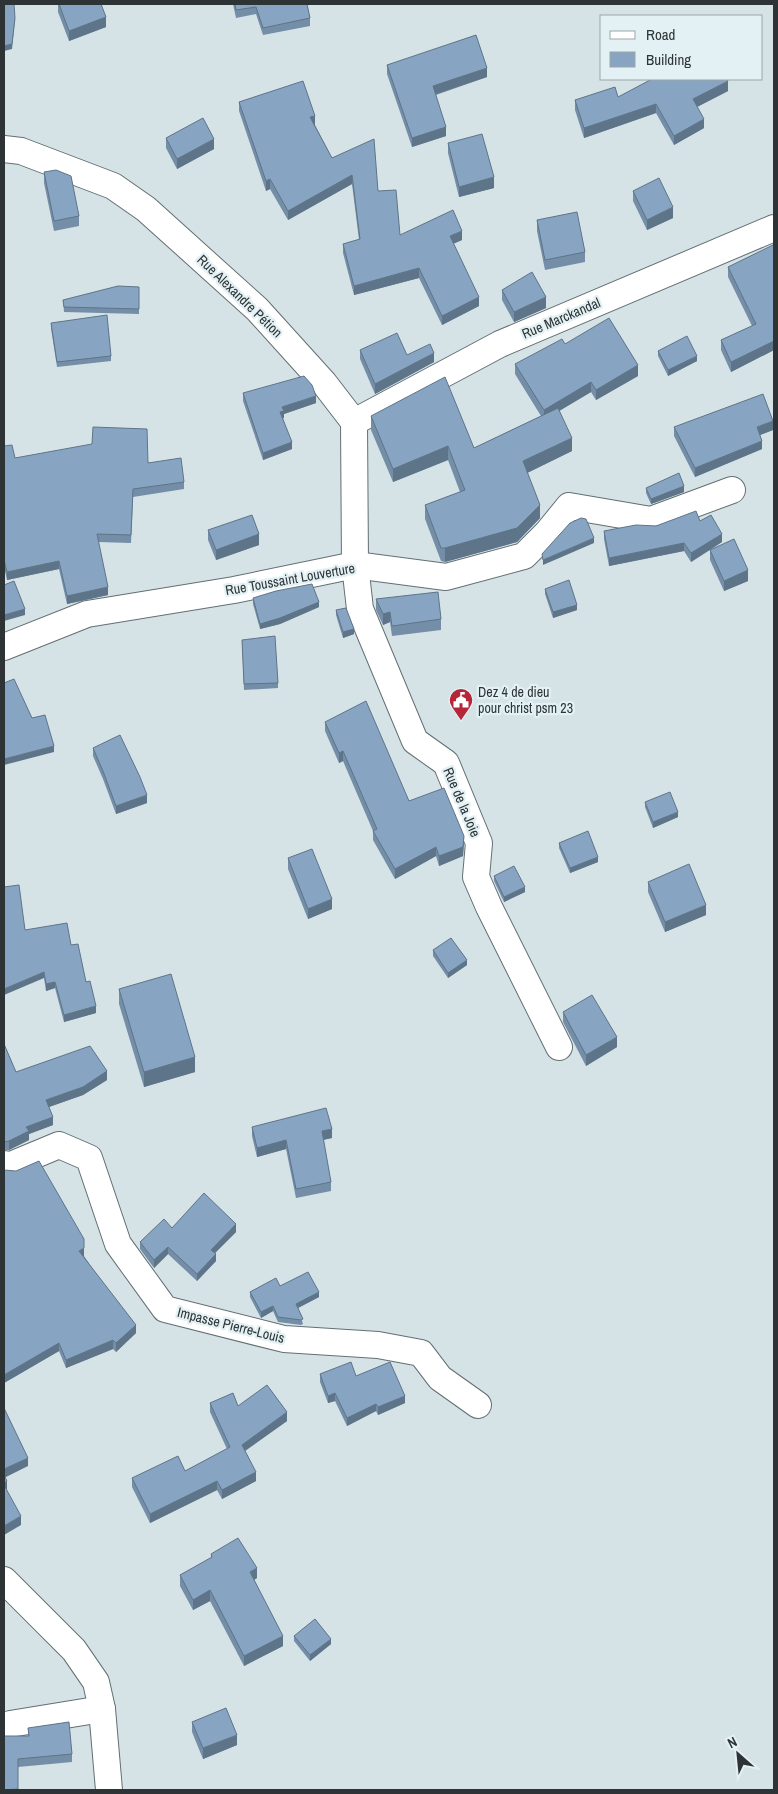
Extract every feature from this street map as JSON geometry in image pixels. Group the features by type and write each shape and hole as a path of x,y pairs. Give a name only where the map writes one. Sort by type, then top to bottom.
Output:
{"street":[{"name":"Rue Alexandre Pétion","path":"4,149 21,151 113,186 146,209 258,309 324,383 354,422"},
{"name":"Rue Marckandal","path":"354,422 500,344 774,228"},
{"path":"354,422 355,565"},
{"name":"Rue Toussaint Louverture","path":"4,647 87,614 234,590 355,565 446,576 524,556 547,534 569,506 652,520 732,490"},
{"name":"Rue de la Joie","path":"355,565 360,609 415,741 446,763 479,843 476,877 559,1047"},
{"name":"Impasse Pierre-Louis","path":"4,1164 11,1165 59,1145 89,1158 118,1244 164,1309 284,1339 378,1345 421,1353 440,1378 478,1405"},
{"path":"4,1580 74,1650 96,1682 102,1709 109,1790"},
{"path":"10,1724 102,1709"}],"building":[{"path":"4,4 14,4 15,18 12,44 4,46"},
{"path":"59,4 101,4 106,17 69,31"},
{"path":"235,4 307,4 310,18 263,28 256,7 236,10"},
{"path":"476,35 487,68 433,86 446,127 412,138 387,65"},
{"path":"650,80 728,81 693,99 704,119 674,136 656,104 584,128 575,100 615,87 618,97"},
{"path":"303,81 315,116 310,117 332,158 374,139 378,191 396,190 400,235 453,210 462,231 450,236 479,297 442,316 419,268 354,286 343,244 360,239 352,175 288,211 270,179 266,181 239,102"},
{"path":"203,118 214,139 177,159 166,138"},
{"path":"482,134 494,177 459,187 448,143"},
{"path":"56,170 71,176 79,216 54,221 44,172"},
{"path":"659,178 673,207 647,220 633,191"},
{"path":"577,212 585,252 545,260 537,220"},
{"path":"773,245 774,341 731,362 721,340 756,324 728,267"},
{"path":"532,272 546,297 514,312 502,290"},
{"path":"118,286 139,287 139,309 64,307 63,300"},
{"path":"107,315 111,356 57,362 51,323"},
{"path":"609,318 638,365 596,390 591,382 544,410 515,364 562,339 565,344"},
{"path":"397,333 407,355 430,344 434,353 375,384 360,350"},
{"path":"687,336 697,356 668,370 658,351"},
{"path":"304,376 312,385 316,396 282,407 284,411 280,412 292,442 263,453 243,393"},
{"path":"445,377 474,448 558,408 572,438 523,461 540,505 517,528 441,548 425,505 465,490 448,446 393,469 371,416"},
{"path":"763,394 773,421 757,427 762,441 695,468 674,427"},
{"path":"93,427 147,429 148,463 181,458 184,482 133,489 131,535 97,534 108,587 67,596 59,561 7,572 4,560 4,446 12,445 15,458 92,444"},
{"path":"679,473 684,486 651,499 646,488"},
{"path":"696,511 700,521 711,515 722,534 691,553 684,543 609,558 604,531 636,525 656,526"},
{"path":"252,515 259,534 216,550 208,530"},
{"path":"581,518 586,519 594,538 543,560 542,554 570,523"},
{"path":"734,539 748,570 724,581 710,550"},
{"path":"569,580 577,605 553,612 545,589"},
{"path":"14,581 25,609 4,615 4,585"},
{"path":"312,584 319,602 260,624 253,598 276,591"},
{"path":"438,592 441,619 392,626 390,612 383,614 376,599"},
{"path":"346,608 354,629 343,632 336,610"},
{"path":"275,636 278,683 244,684 242,640"},
{"path":"14,679 32,718 45,715 54,746 4,759 4,683"},
{"path":"366,701 409,801 444,788 464,836 463,847 439,856 436,847 395,869 373,831 377,829 343,751 339,753 325,722"},
{"path":"120,735 147,795 116,806 93,748"},
{"path":"670,792 678,812 653,822 645,802"},
{"path":"588,831 598,857 570,868 559,843"},
{"path":"312,849 332,899 308,909 288,858"},
{"path":"689,864 706,905 665,922 648,882"},
{"path":"514,866 525,887 504,897 494,876"},
{"path":"19,885 25,930 67,923 71,945 78,944 86,982 90,981 96,1006 64,1015 55,982 46,984 44,972 4,989 4,887"},
{"path":"451,938 467,960 448,973 433,950"},
{"path":"171,974 195,1057 144,1072 119,989"},
{"path":"592,995 617,1037 586,1055 563,1012"},
{"path":"4,1044 16,1072 90,1046 107,1071 83,1087 46,1100 53,1117 26,1127 29,1131 4,1142"},
{"path":"326,1108 332,1129 322,1131 331,1182 296,1189 286,1140 257,1148 252,1127"},
{"path":"39,1161 84,1239 84,1248 79,1251 136,1325 116,1343 113,1340 66,1360 59,1343 4,1375 4,1170 16,1171"},
{"path":"204,1193 236,1224 211,1250 216,1254 197,1274 168,1247 154,1260 140,1242 164,1219 172,1228"},
{"path":"308,1272 319,1292 296,1304 303,1319 278,1317 273,1306 261,1312 250,1292 276,1278 280,1286"},
{"path":"351,1362 356,1376 390,1362 405,1396 378,1407 376,1404 347,1418 335,1393 328,1396 320,1374"},
{"path":"267,1385 287,1412 242,1445 256,1472 222,1490 217,1481 150,1514 132,1478 178,1456 185,1471 230,1447 210,1403 233,1393 238,1406"},
{"path":"4,1408 28,1458 4,1469"},
{"path":"4,1485 21,1516 4,1526"},
{"path":"238,1538 257,1568 250,1572 283,1636 244,1656 210,1590 193,1600 180,1575 212,1557 211,1554"},
{"path":"315,1619 331,1639 310,1655 294,1636"},
{"path":"226,1708 237,1735 203,1748 192,1722"},
{"path":"69,1722 72,1754 18,1759 18,1789 4,1790 4,1736 29,1736 28,1728"}],"place":[{"name":"Dez 4 de dieu pour christ psm 23","path":"461,721"}]}
